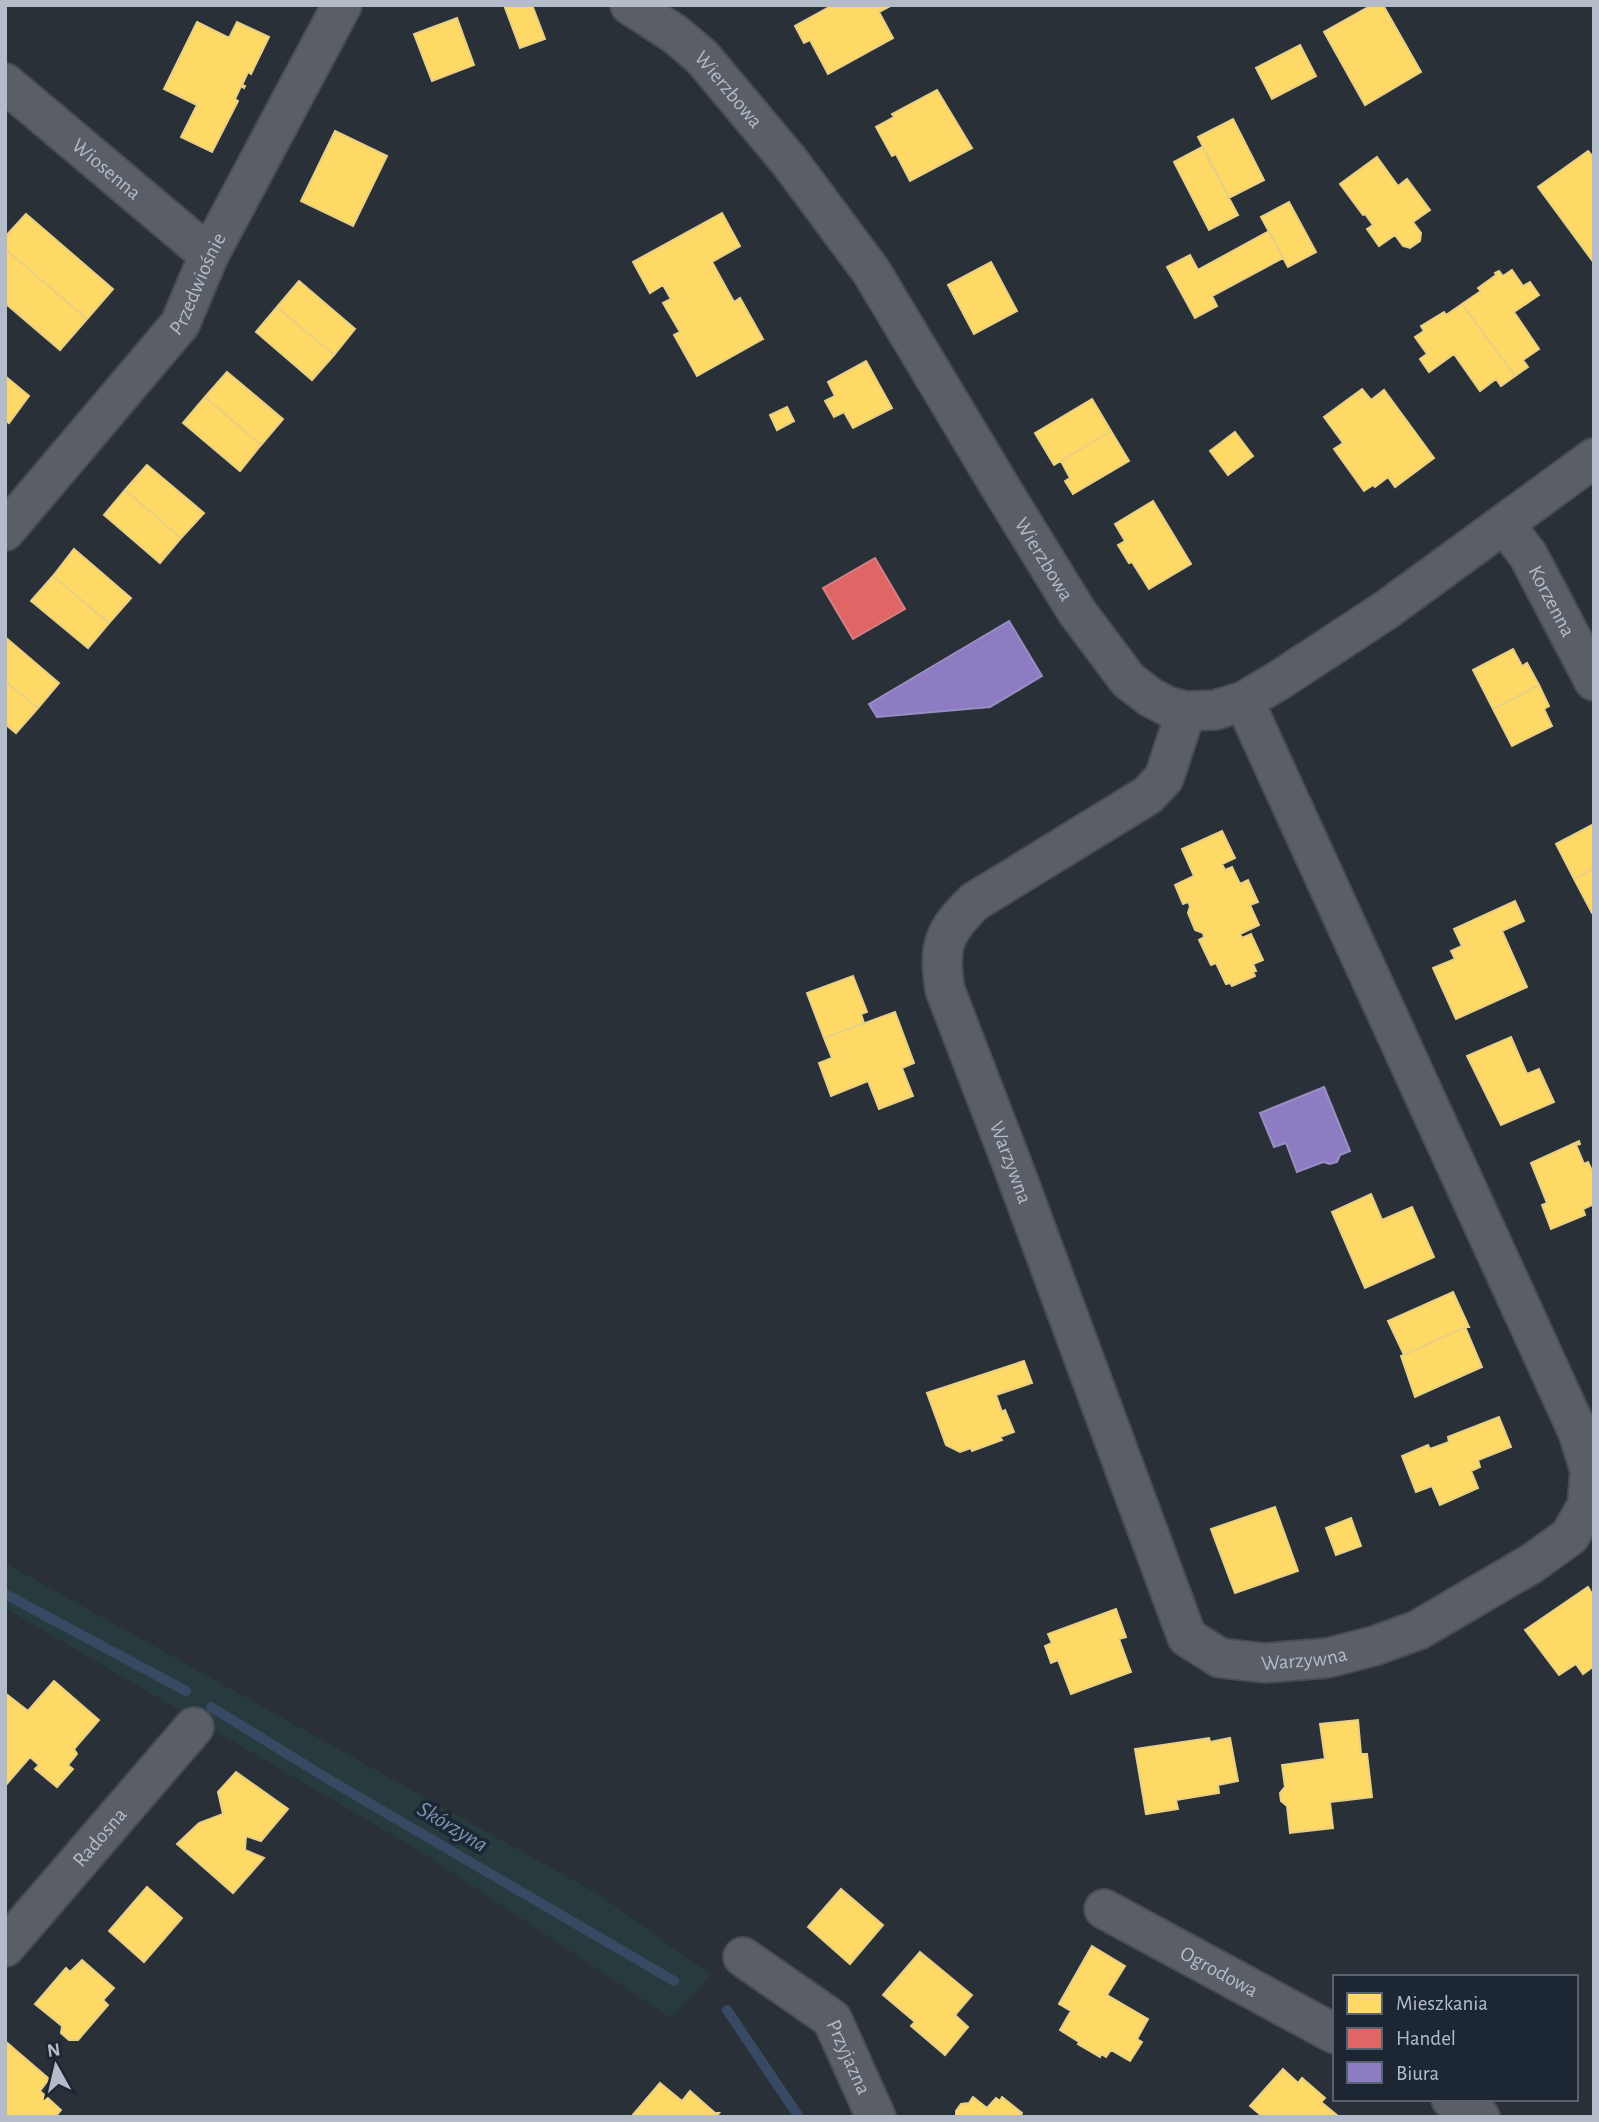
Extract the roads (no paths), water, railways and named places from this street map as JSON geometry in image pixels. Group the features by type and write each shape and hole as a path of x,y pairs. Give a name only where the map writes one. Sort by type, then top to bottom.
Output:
{"street":[{"name":"Przedwiośnie","path":"5,531 180,324 209,255 342,5"},
{"name":"Wierzbowa","path":"630,5 675,34 702,57 742,102 871,271 1077,612 1128,680 1150,697 1169,706 1186,711 1215,710 1244,701 1282,680 1364,625 1594,458"},
{"name":"Wiosenna","path":"5,83 209,255"},
{"name":"Korzenna","path":"1504,524 1528,555 1594,681"},
{"name":"Warzywna","path":"1186,711 1164,778 1148,794 1126,809 974,902 955,920 944,942 941,964 945,990 1017,1175 1187,1637 1220,1658 1265,1663 1327,1658 1374,1646 1418,1630 1531,1564 1570,1536 1587,1505 1590,1471 1578,1432 1244,701"},
{"name":"Radosna","path":"5,1947 194,1727"},
{"name":"Ogrodowa","path":"1104,1909 1333,2033"},
{"name":"Przyjazna","path":"743,1957 832,2019 876,2117"},
{"path":"1454,2101 1480,2117"}],"waterway":[{"name":"Skórzyna","path":"5,1594 186,1691"},
{"name":"Skórzyna","path":"211,1707 333,1782 674,1981"},
{"name":"Skórzyna","path":"727,2010 799,2117"}]}
